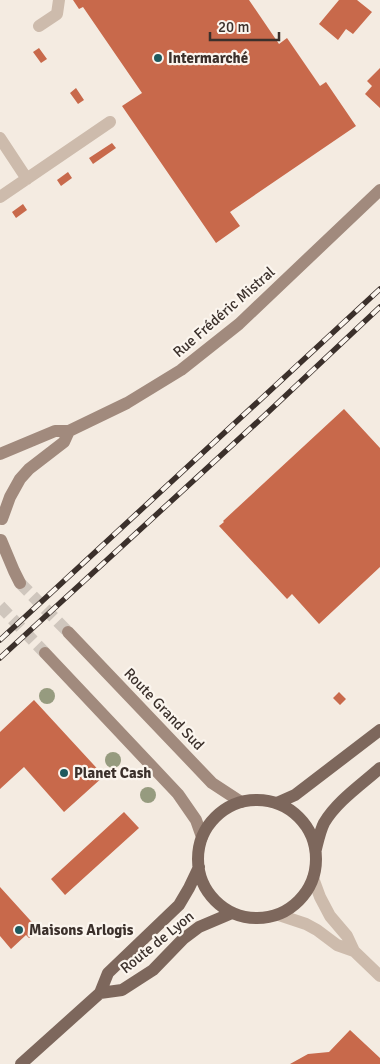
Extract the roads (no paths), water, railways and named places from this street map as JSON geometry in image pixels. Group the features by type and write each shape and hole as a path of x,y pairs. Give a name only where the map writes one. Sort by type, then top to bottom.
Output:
{"main road":[{"path":"277,803 295,795 380,730"},
{"path":"316,849 307,827 288,809 277,803 241,802 230,806 215,817 202,837 199,867 209,894 232,913 255,919 279,915 300,900 310,887 313,878 316,849 324,823 352,793 380,768"},
{"name":"Route de Lyon","path":"21,1064 100,993 108,973 179,905 199,867"},
{"name":"Route de Lyon","path":"100,993 122,990 153,970 183,939 199,927 232,913"}],"street":[{"path":"39,26 57,14 58,0"},
{"path":"0,197 110,122"},
{"path":"0,138 27,179"},
{"name":"Rue Frédéric Mistral","path":"0,454 54,431 69,431 155,387 211,348 239,324 380,190"},
{"name":"Rue Frédéric Mistral","path":"1,541 1,516 20,479 29,469 64,442 69,431"},
{"path":"1,541 20,583"},
{"name":"Route Grand Sud","path":"68,632 212,784 241,802"},
{"path":"46,653 178,794 196,820 202,837"},
{"path":"313,878 330,916 348,936 354,951 380,976"},
{"path":"279,915 306,924 318,930 337,945 354,951"}],"tunnel":[{"path":"20,583 68,632"},
{"path":"0,606 45,653"}],"railway":[{"path":"0,640 380,289"},
{"path":"0,658 380,307"}],"place":[{"name":"Intermarché","path":"158,58"},
{"name":"Planet Cash","path":"64,773"},
{"name":"Maisons Arlogis","path":"19,930"}]}
